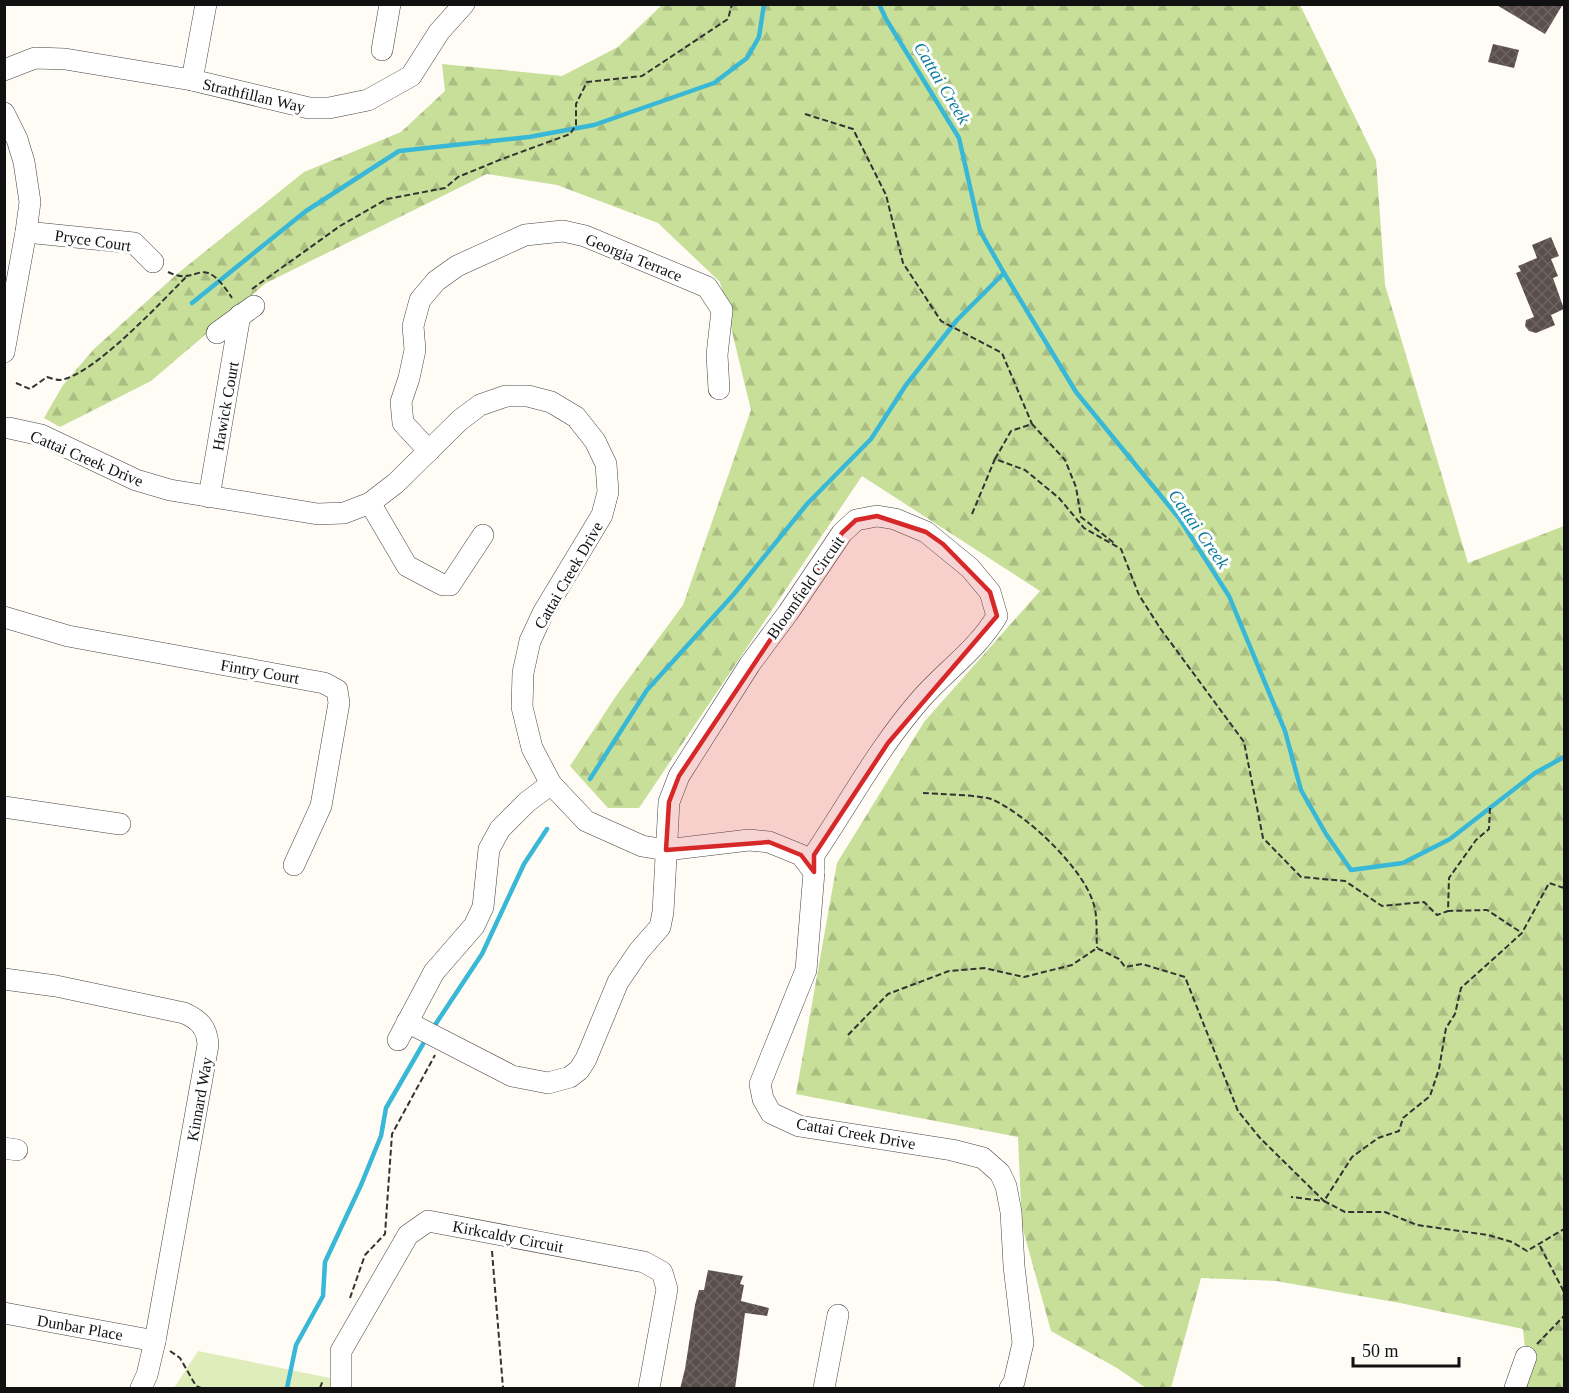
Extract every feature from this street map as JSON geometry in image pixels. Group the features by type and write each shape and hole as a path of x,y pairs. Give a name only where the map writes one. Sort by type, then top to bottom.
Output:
{"street":[{"path":"192,80 206,4"},
{"path":"382,50 390,4"},
{"name":"Strathfillan Way","path":"4,70 34,58 50,57 192,80 309,108 351,105 368,100 411,76 439,32 465,4"},
{"path":"4,113 17,139 28,182 30,202 4,352"},
{"name":"Georgia Terrace","path":"429,451 403,423 401,402 415,350 413,326 420,300 436,281 457,266 525,235 563,231 585,236 707,287 722,310 717,355 719,389"},
{"name":"Pryce Court","path":"26,232 134,243 153,262"},
{"path":"217,333 249,303"},
{"name":"Hawick Court","path":"209,497 249,303"},
{"name":"Cattai Creek Drive","path":"6,426 41,435 136,480 170,490 318,514 344,513 370,503 396,483 460,420 480,405 506,396 528,396 551,402 576,417 595,441 606,464 608,492 602,515 543,613 530,641 523,673 522,707 532,748 551,784 586,821 642,846 666,850 749,840 769,842 801,855 814,872 806,970 760,1084 764,1099 771,1113 800,1126 952,1150 983,1158 1000,1173 1006,1186 1011,1212 1014,1266 1023,1343 1010,1389"},
{"path":"370,503 407,566 443,585 450,585 483,535"},
{"name":"Bloomfield Circuit","path":"666,850 669,802 679,776 750,664 842,533 856,520 877,516 895,519 926,532 970,568 990,592 997,616 986,635 921,699 888,742 814,855 814,872"},
{"name":"Fintry Court","path":"4,617 68,636 324,683 337,690 339,703 321,806 294,864"},
{"path":"551,784 527,801 500,829 489,849 483,907 474,926 434,972 402,1031 442,1041 512,1076 548,1083 570,1077 579,1070 589,1052 618,982 639,951 660,927 663,912 666,850"},
{"path":"4,807 120,824"},
{"name":"Kinnard Way","path":"4,979 56,986 184,1013 194,1017 202,1024 207,1034 208,1045 155,1341"},
{"name":"Kirkcaldy Circuit","path":"332,1384 341,1351 408,1235 428,1221 644,1262 662,1272 667,1289 649,1389"},
{"name":"Dunbar Place","path":"4,1314 155,1341"},
{"path":"824,1389 838,1316"},
{"path":"141,1389 147,1375 155,1341"},
{"path":"1515,1389 1526,1357"}],"path":[{"path":"249,303 340,226 387,200 445,188 458,177 570,134 576,125 576,104 587,82 642,76 728,19 732,4"},
{"path":"805,114 853,129 886,195 903,263 941,321 1002,353 1032,424 1065,460 1076,487 1081,517 1121,549 1139,595 1244,742 1263,838 1301,877 1345,881 1382,906 1424,902 1437,915 1448,911 1487,909 1522,933"},
{"path":"153,262 171,274 188,275 206,271 216,276 223,284"},
{"path":"16,383 30,389 46,377 60,380 89,368 188,275"},
{"path":"972,514 995,459 1011,431 1032,424"},
{"path":"995,459 1025,470 1059,498 1084,528 1121,549"},
{"path":"922,793 990,799 1028,822 1068,861 1084,881 1094,903 1097,948"},
{"path":"1448,911 1449,878 1476,840 1489,829 1490,808"},
{"path":"1324,1201 1352,1157 1378,1138 1399,1131 1403,1118 1430,1096 1439,1069 1446,1028 1455,1014 1461,988 1522,933 1549,883 1564,888"},
{"path":"848,1035 888,994 949,971 984,968 1024,977 1072,965 1097,948"},
{"path":"1097,948 1119,959 1125,967 1142,964 1185,978 1238,1111 1260,1138 1324,1201 1345,1212 1385,1212 1418,1225 1488,1235 1512,1242 1527,1251 1540,1246 1564,1229"},
{"path":"350,1298 365,1255 385,1234 392,1134 442,1041"},
{"path":"1291,1197 1324,1201"},
{"path":"490,1233 503,1389"},
{"path":"1540,1246 1563,1290 1564,1299"},
{"path":"1526,1357 1564,1316"},
{"path":"155,1341 180,1358 196,1386 201,1389"},
{"path":"320,1389 332,1384"}],"highlighted area":[{"path":"877,516 926,532 943,544 990,592 997,616 888,743 814,855 814,872 801,855 769,842 666,850 669,802 679,776 842,533 856,520"}],"green space":[{"path":"662,5 1300,5 1376,160 1385,285 1468,563 1564,526 1564,1388 1520,1388 1526,1357 1523,1329 1400,1303 1276,1281 1201,1278 1171,1388 1146,1388 1117,1368 1051,1331 1022,1226 1018,1137 796,1094 837,863 924,722 1040,591 862,476 639,808 608,808 570,766 616,696 683,605 751,410 720,282 658,223 557,185 487,174 266,283 151,381 60,427 44,418 63,385 94,349 177,274 304,172 401,132 445,91 442,64 562,76 618,47"},
{"path":"198,1351 335,1379 335,1388 174,1388"}],"building":[{"path":"1495,4 1563,4 1545,34"},
{"path":"1493,44 1519,50 1514,68 1488,62"},
{"path":"1551,237 1559,256 1551,259 1558,276 1553,278 1564,309 1551,315 1555,325 1536,333 1529,331 1525,326 1526,320 1534,317 1516,273 1521,271 1518,266 1537,258 1532,245"},
{"path":"708,1270 743,1276 740,1284 744,1285 741,1301 769,1308 767,1316 745,1313 735,1389 680,1389 695,1305 699,1290 704,1290"}],"waterway":[{"path":"192,303 306,211 399,151 529,137 594,125 714,83 747,58 759,37 764,4"},
{"name":"Cattai Creek","path":"879,4 959,138 980,231 1004,273 1076,392 1179,518 1229,596 1285,731 1301,790 1326,834 1351,870 1403,863 1450,839 1535,773 1564,757"},
{"path":"590,779 647,690 734,594 807,504 871,439 906,385 957,320 1004,273"},
{"path":"435,1025 482,954 524,864 547,829"},
{"path":"287,1388 296,1345 323,1296 325,1262 381,1136 386,1108 423,1044"}]}
